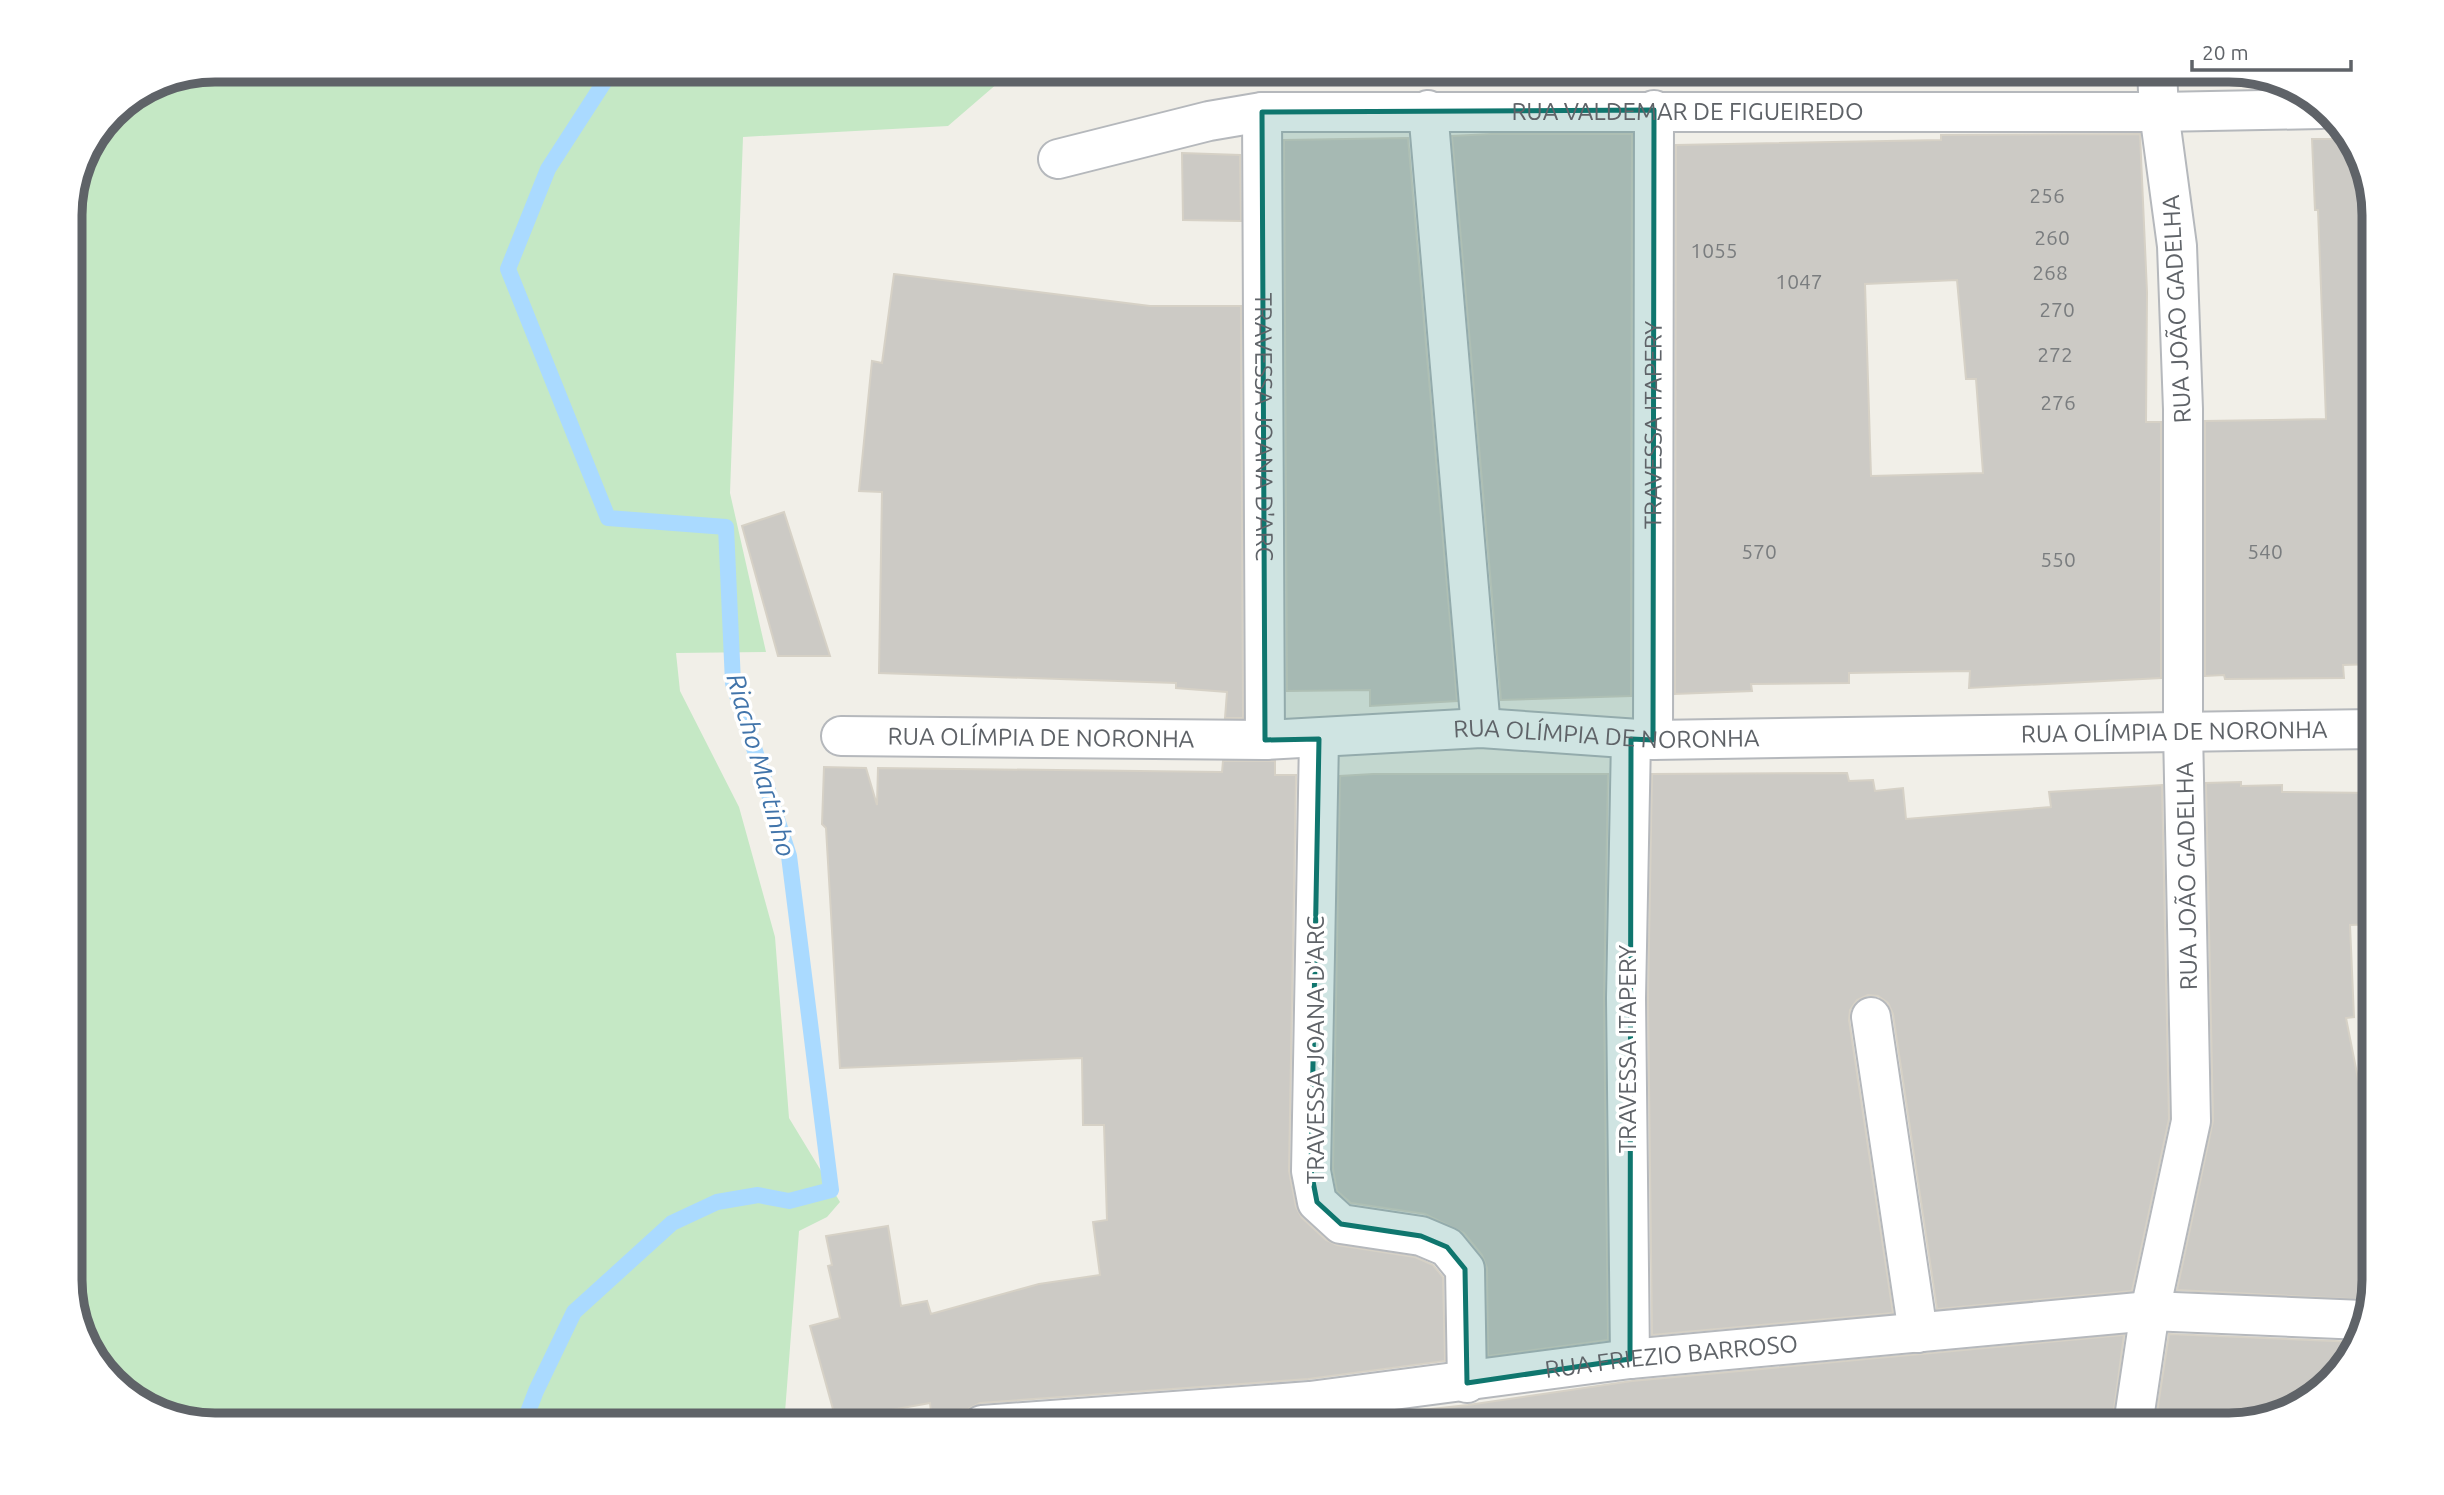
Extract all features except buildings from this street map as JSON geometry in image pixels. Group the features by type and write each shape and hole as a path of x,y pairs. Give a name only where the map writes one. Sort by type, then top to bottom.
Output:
{"street":[{"name":"RUA JOÃO GADELHA","path":"2135,1413 2150,1311 2192,1121 2183,730 2183,409 2177,246 2159,112 2158,82"},
{"name":"RUA VALDEMAR DE FIGUEIREDO","path":"1058,159 1209,121 1262,112 2159,112 2309,109"},
{"path":"1428,110 1481,728"},
{"name":"TRAVESSA ITAPERY","path":"1630,1359 1626,998 1642,739 1654,110"},
{"name":"TRAVESSA JOANA D'ARC","path":"1262,112 1265,740"},
{"name":"RUA OLÍMPIA DE NORONHA","path":"841,736 1265,740 1481,728 1642,739 2361,729"},
{"name":"TRAVESSA JOANA D'ARC","path":"1319,739 1311,1171 1317,1202 1341,1224 1421,1236 1447,1247 1465,1269 1466,1383"},
{"path":"1871,1017 1918,1333"},
{"name":"RUA FRIEZIO BARROSO","path":"1311,1413 1466,1383 1630,1359 2150,1311 2355,1320"}],"highlighted area":[{"path":"1654,110 1653,740 1631,739 1630,1359 1467,1383 1465,1269 1447,1247 1421,1236 1341,1224 1317,1202 1311,1171 1319,739 1265,740 1262,112"}],"green space":[{"path":"215,82 999,82 948,126 743,137 730,493 766,652 676,653 680,691 739,807 775,937 789,1118 840,1202 827,1217 799,1231 785,1413 198,1412 164,1403 134,1385 121,1374 100,1346 89,1322 83,1288 83,207 87,181 100,149 121,121 149,100 173,89"}],"waterway":[{"name":"Riacho Martinho","path":"528,1413 574,1312 672,1223 717,1202 758,1195 789,1201 831,1190 789,856 733,683 726,527 608,518 508,269 548,169 604,82"}]}
